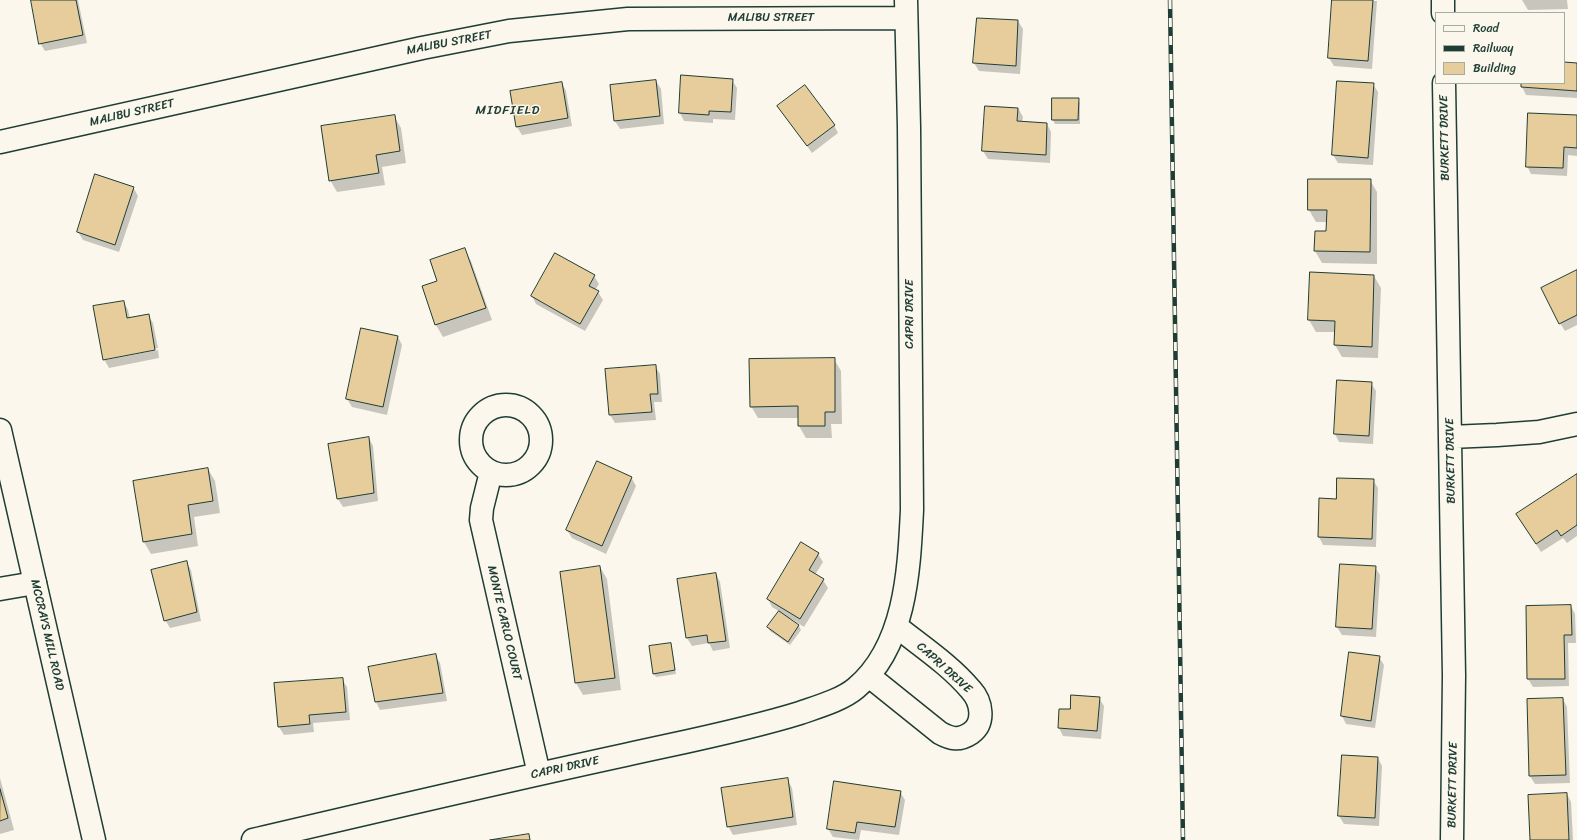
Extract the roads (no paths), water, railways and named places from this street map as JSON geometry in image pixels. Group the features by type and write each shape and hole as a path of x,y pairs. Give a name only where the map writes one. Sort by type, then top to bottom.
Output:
{"street":[{"path":"1443,0 1443,12"},
{"name":"MALIBU STREET","path":"0,142 422,48 509,31 628,19 906,9"},
{"name":"CAPRI DRIVE","path":"253,840 539,774 761,725 833,700 854,690 869,676 885,652 896,626 903,604 910,554 912,510 909,127 906,9"},
{"name":"BURKETT DRIVE","path":"1444,84 1454,676 1452,840"},
{"path":"1450,437 1539,432 1577,424"},
{"name":"MCCRAYS MILL ROAD","path":"0,430 94,840"},
{"name":"MONTE CARLO COURT","path":"491,472 482,508 481,520 539,774"},
{"path":"0,589 35,583"},
{"name":"CAPRI DRIVE","path":"869,676 940,733 950,738 964,738 976,730 981,716 980,706 972,691 948,668 896,626"}],"railway":[{"path":"1170,0 1183,840"}],"district":[{"name":"MIDFIELD","path":"508,111"}]}
